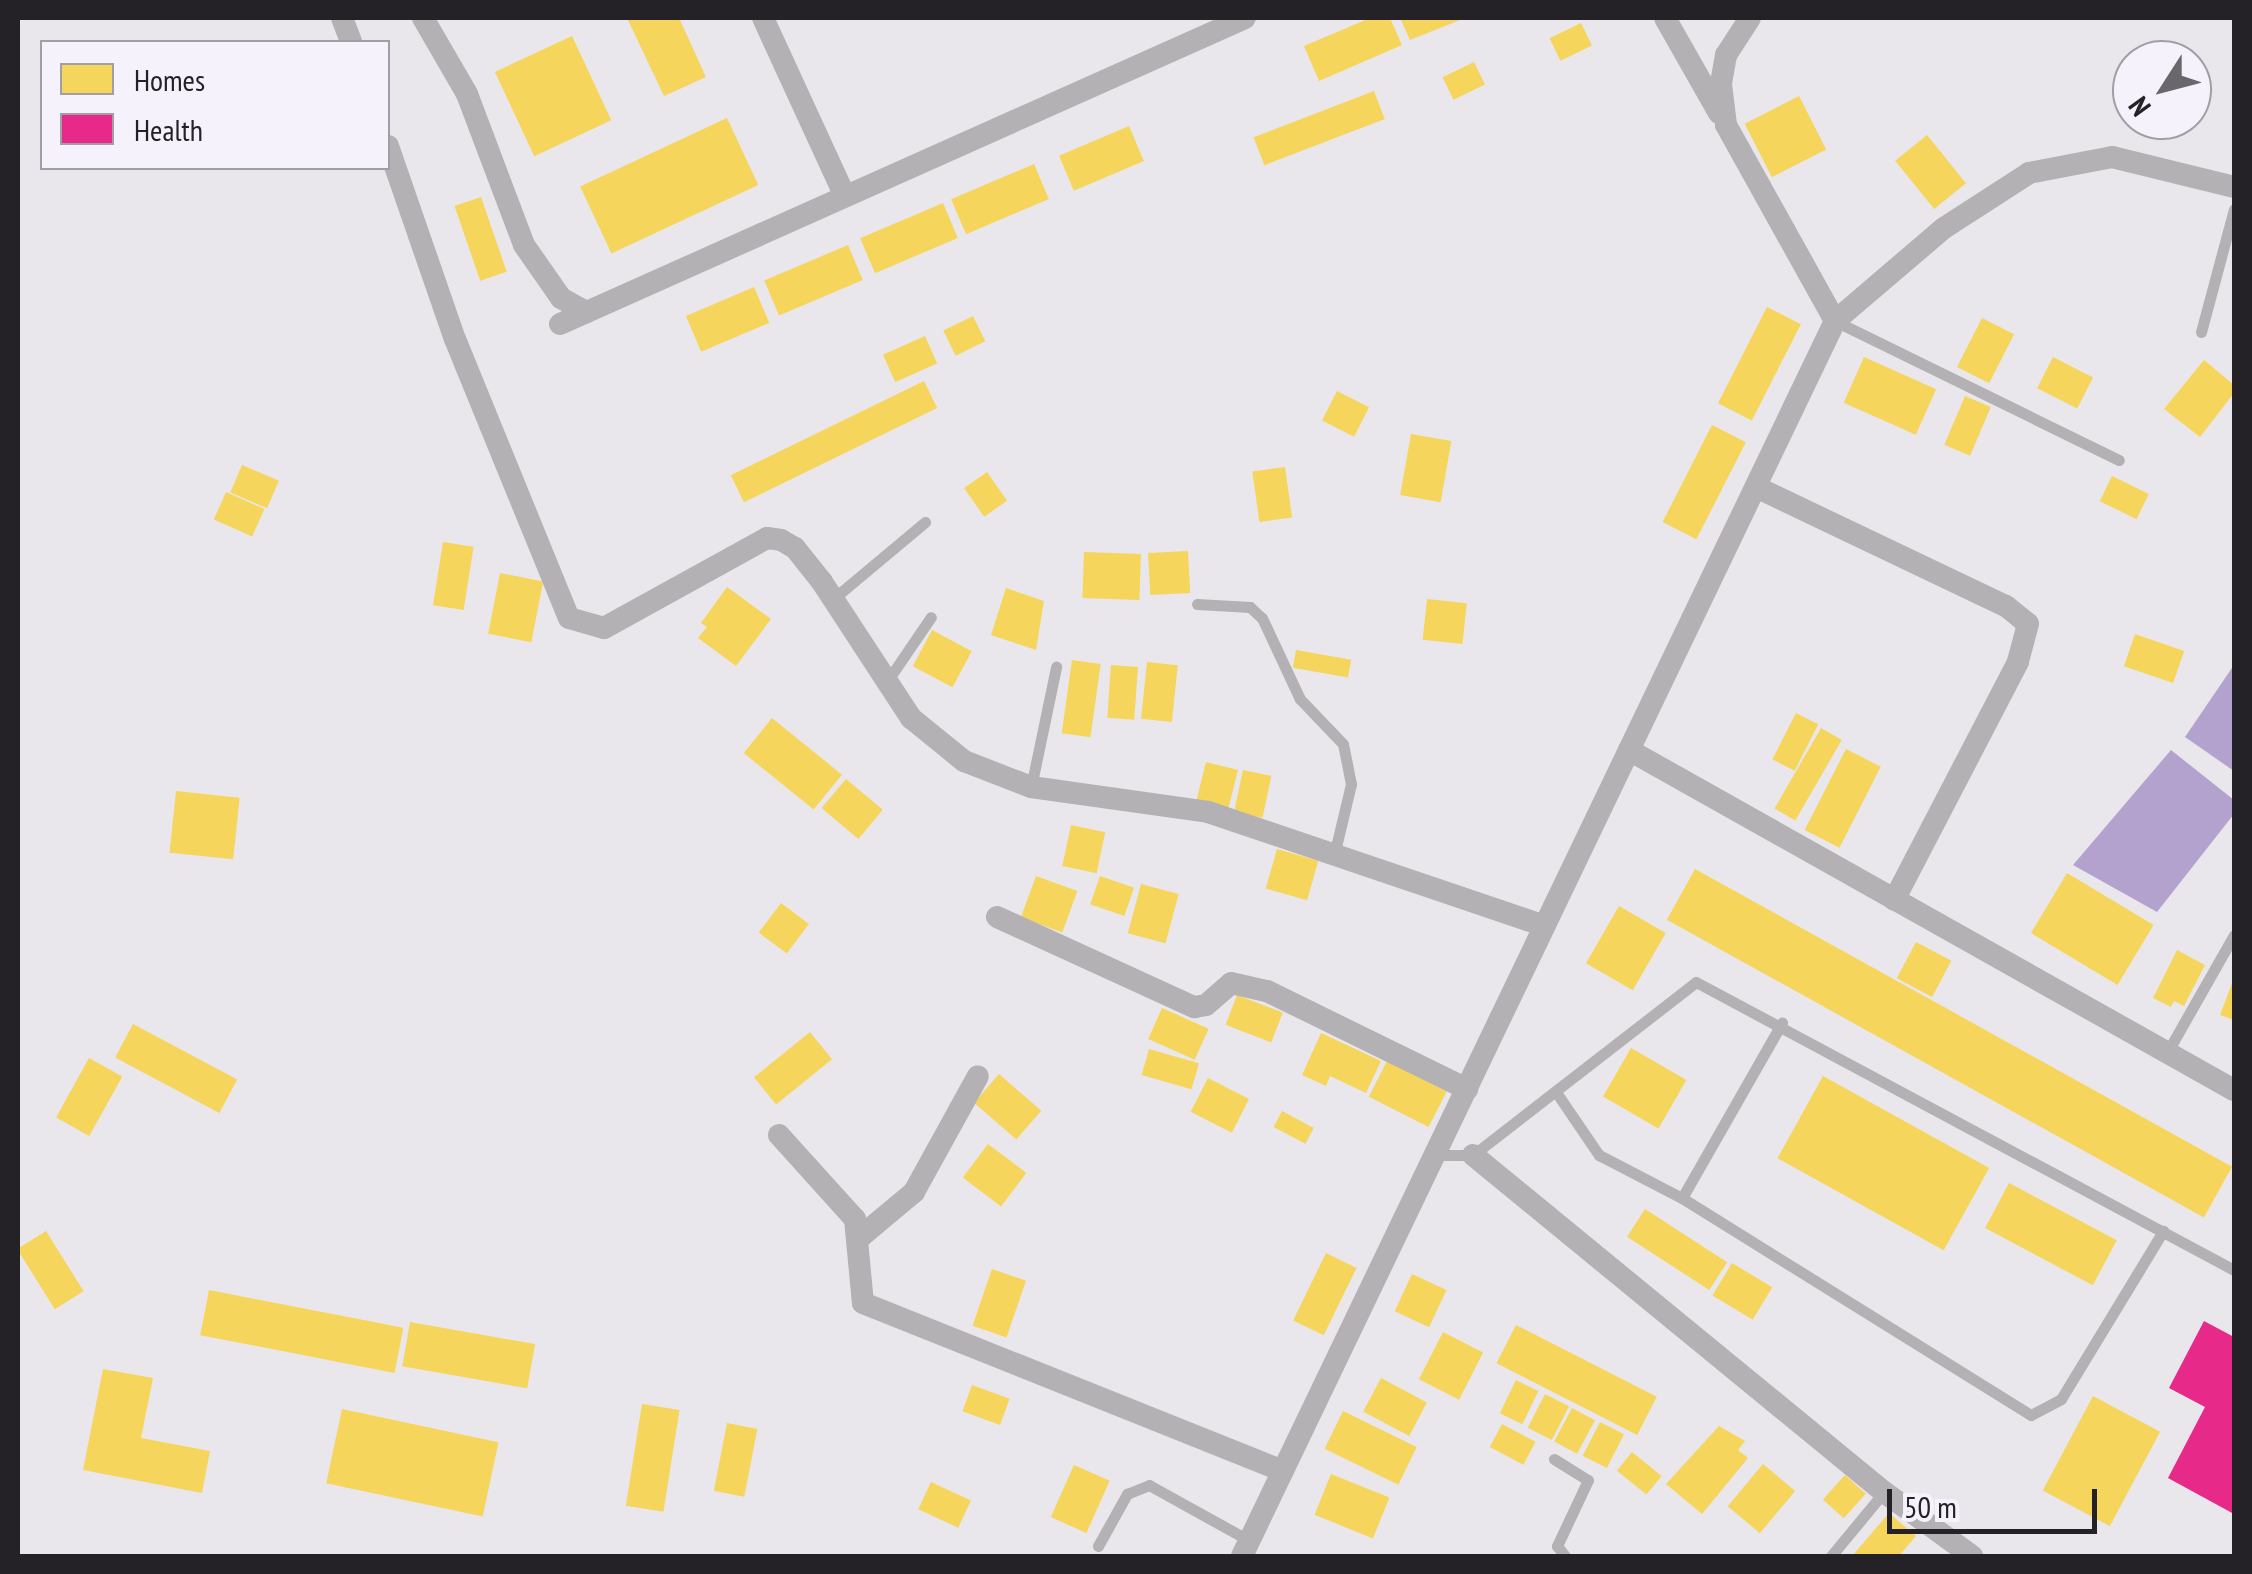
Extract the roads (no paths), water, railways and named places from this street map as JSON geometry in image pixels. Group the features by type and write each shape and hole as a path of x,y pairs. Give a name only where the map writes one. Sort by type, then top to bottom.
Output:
{"street":[{"path":"423,18 467,94 524,244 561,298 586,312"},
{"path":"763,18 845,196"},
{"path":"560,324 1245,18"},
{"path":"1666,18 1835,321"},
{"path":"1726,124 1721,84 1726,55 1750,18"},
{"path":"390,152 455,339 568,618 604,628 767,538 796,548 933,742 1032,787 1208,812 1336,851 1544,926"},
{"path":"1246,1549 1835,321 1944,228 2029,173 2112,156 2234,186"},
{"path":"1756,488 2006,606 2028,624 2018,662 1894,900"},
{"path":"1629,750 2234,1090"},
{"path":"997,917 1194,1006 1206,1005 1231,983 1267,991 1466,1089"},
{"path":"859,1238 914,1192 978,1076"},
{"path":"779,1135 844,1199 859,1238 858,1291 874,1310 1284,1471"},
{"path":"1473,1155 1884,1492 1972,1556"}],"lane":[{"path":"2201,332 2234,209"},
{"path":"1835,321 2119,460"},
{"path":"833,599 925,522"},
{"path":"1197,604 1250,607 1262,618 1300,699 1343,744 1350,784 1336,851"},
{"path":"888,680 931,617"},
{"path":"1032,787 1056,666"},
{"path":"2168,1052 2234,935"},
{"path":"1435,1155 1473,1155 1558,1095 1686,984 1704,984 2234,1270"},
{"path":"1682,1198 1782,1023"},
{"path":"1558,1095 1599,1155 1682,1198 2031,1415 2062,1399 2163,1231"},
{"path":"1554,1459 1588,1480 1557,1546 1565,1556"},
{"path":"1098,1546 1127,1494 1149,1485 1246,1549"},
{"path":"1831,1556 1884,1492"}]}
